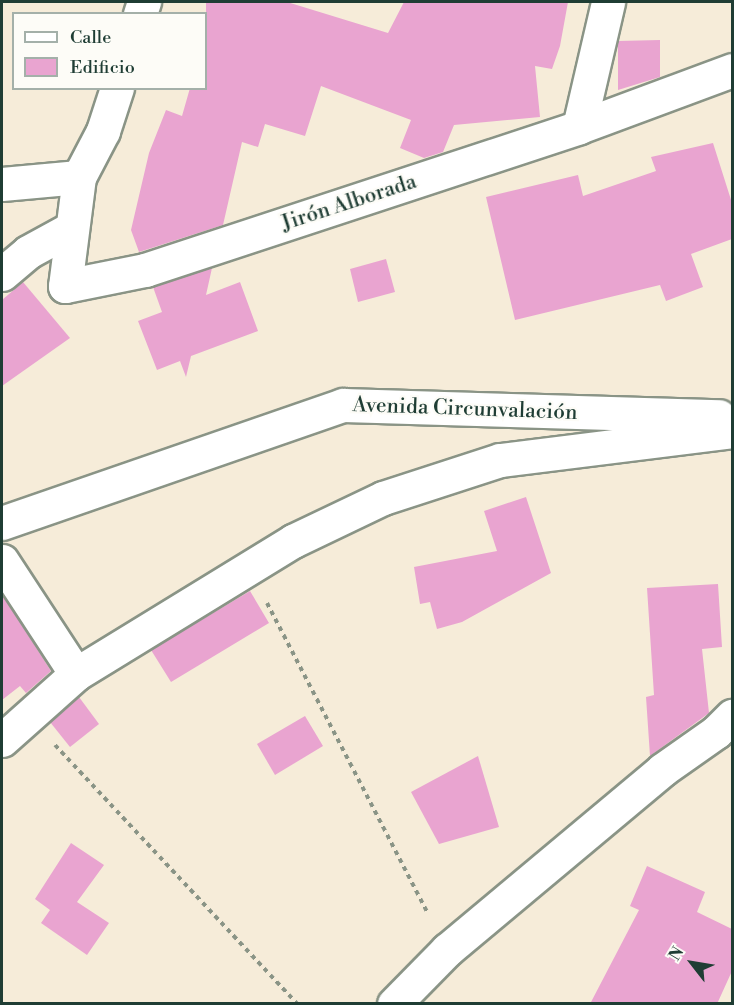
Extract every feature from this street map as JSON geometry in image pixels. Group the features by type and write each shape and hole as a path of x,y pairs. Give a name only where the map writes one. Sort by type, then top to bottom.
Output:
{"street":[{"path":"579,127 608,2"},
{"name":"Jirón Alborada","path":"116,90 103,131 79,177 65,286 145,270 579,127 732,70"},
{"path":"2,184 79,177"},
{"path":"2,274 28,252 72,228"},
{"name":"Avenida Circunvalación","path":"2,523 343,405 732,416"},
{"path":"2,740 76,674 293,541 383,498 500,460 732,431"},
{"path":"2,561 76,674"},
{"path":"394,1004 447,950 662,770 716,732 732,716"}],"path":[{"path":"249,568 447,950"},
{"path":"28,717 297,1004"}],"building":[{"path":"206,2 287,2 388,33 404,2 568,2 560,46 552,69 535,66 540,117 454,125 443,152 424,158 400,148 411,120 321,86 305,136 265,124 258,147 242,142 223,225 139,252 131,230 149,153 166,110 182,116 189,90 207,90"},
{"path":"660,40 660,77 618,90 618,41"},
{"path":"713,143 732,203 732,239 691,254 703,287 666,301 660,285 515,320 486,197 578,175 583,196 656,171 651,157"},
{"path":"386,259 395,292 358,302 350,269"},
{"path":"212,268 206,295 240,282 258,331 191,356 186,377 180,361 157,370 138,321 162,312 153,287"},
{"path":"23,282 70,338 2,386 2,300"},
{"path":"526,497 551,573 462,622 437,629 430,602 420,604 414,567 497,551 484,511"},
{"path":"718,584 722,647 702,649 709,713 650,756 646,697 654,695 647,588"},
{"path":"250,591 269,623 171,682 151,650"},
{"path":"2,594 51,671 26,693 20,686 2,700"},
{"path":"79,697 99,724 70,747 50,722"},
{"path":"305,716 323,746 275,775 257,744"},
{"path":"478,756 499,827 439,844 411,792"},
{"path":"71,843 104,865 77,902 109,923 87,955 41,923 50,910 35,899"},
{"path":"647,866 705,892 697,912 732,929 732,971 717,1004 590,1004 639,910 630,906"}]}
